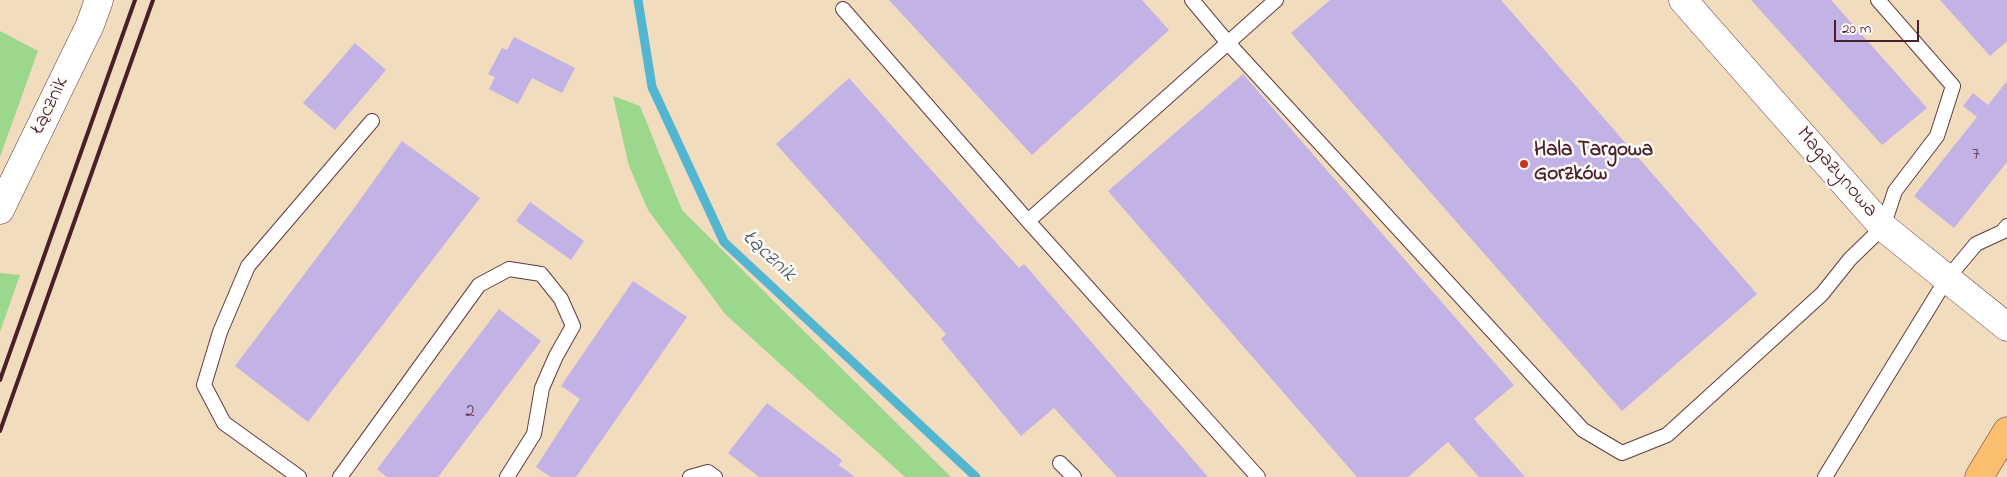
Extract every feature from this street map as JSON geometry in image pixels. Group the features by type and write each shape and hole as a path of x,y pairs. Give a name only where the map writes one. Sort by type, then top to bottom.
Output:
{"main road":[{"path":"1979,477 2007,431"}],"street":[{"name":"Łącznik","path":"0,210 90,25 99,0"},
{"name":"Magazynowa","path":"1683,0 1883,227 1946,280 2007,327"}],"lane":[{"path":"1192,0 1228,43 1583,430 1622,453 1667,435 1822,294 1850,259 1883,227 1894,191 1937,136 1953,86 1878,0"},
{"path":"1028,220 1276,0"},
{"path":"843,9 1028,220 1258,477"},
{"path":"299,477 224,423 204,386 220,332 248,266 372,121"},
{"path":"1825,477 1946,280 1976,244 2002,232 2007,226"},
{"path":"340,477 479,285 509,268 542,274 561,299 573,326 556,356 542,388 534,434 507,477"},
{"path":"1060,463 1074,477"},
{"path":"690,477 708,472 715,477"}],"green space":[{"path":"0,31 38,51 0,157"},
{"path":"613,96 640,106 682,210 951,477 905,477 725,314 648,210 629,166"},
{"path":"0,273 20,275 0,332"}],"building":[{"path":"889,0 1142,0 1169,30 1032,155"},
{"name":"Hala Targowa Gorzków","path":"1330,0 1501,0 1757,294 1622,411 1291,33"},
{"path":"1751,0 1831,0 1927,108 1882,145"},
{"path":"1940,0 2007,0 2007,41 1990,56"},
{"path":"514,37 575,68 562,93 532,78 518,104 489,89 495,77 488,74 502,48 507,50"},
{"path":"355,43 386,70 335,130 303,103"},
{"path":"1243,74 1514,385 1474,419 1525,477 1479,477 1448,442 1408,477 1357,477 1108,191"},
{"path":"849,78 1019,268 1024,264 1208,477 1117,477 1054,408 1021,436 941,339 946,334 776,144"},
{"path":"2007,81 2007,162 1954,228 1914,196 1977,117 1963,106 1973,93 1988,105"},
{"path":"402,141 480,198 308,422 235,366 355,207"},
{"path":"530,202 584,241 571,260 516,221"},
{"path":"633,281 687,317 576,477 551,477 536,467 580,399 561,386"},
{"path":"499,309 541,341 438,477 387,477 377,469"},
{"path":"767,403 842,460 839,465 855,477 759,477 728,453"}],"waterway":[{"name":"Łącznik","path":"638,0 652,87 724,242 976,477"}],"railway":[{"path":"0,380 135,0"},
{"path":"0,431 153,0"}],"place":[{"name":"Hala Targowa Gorzków","path":"1524,164"}]}
